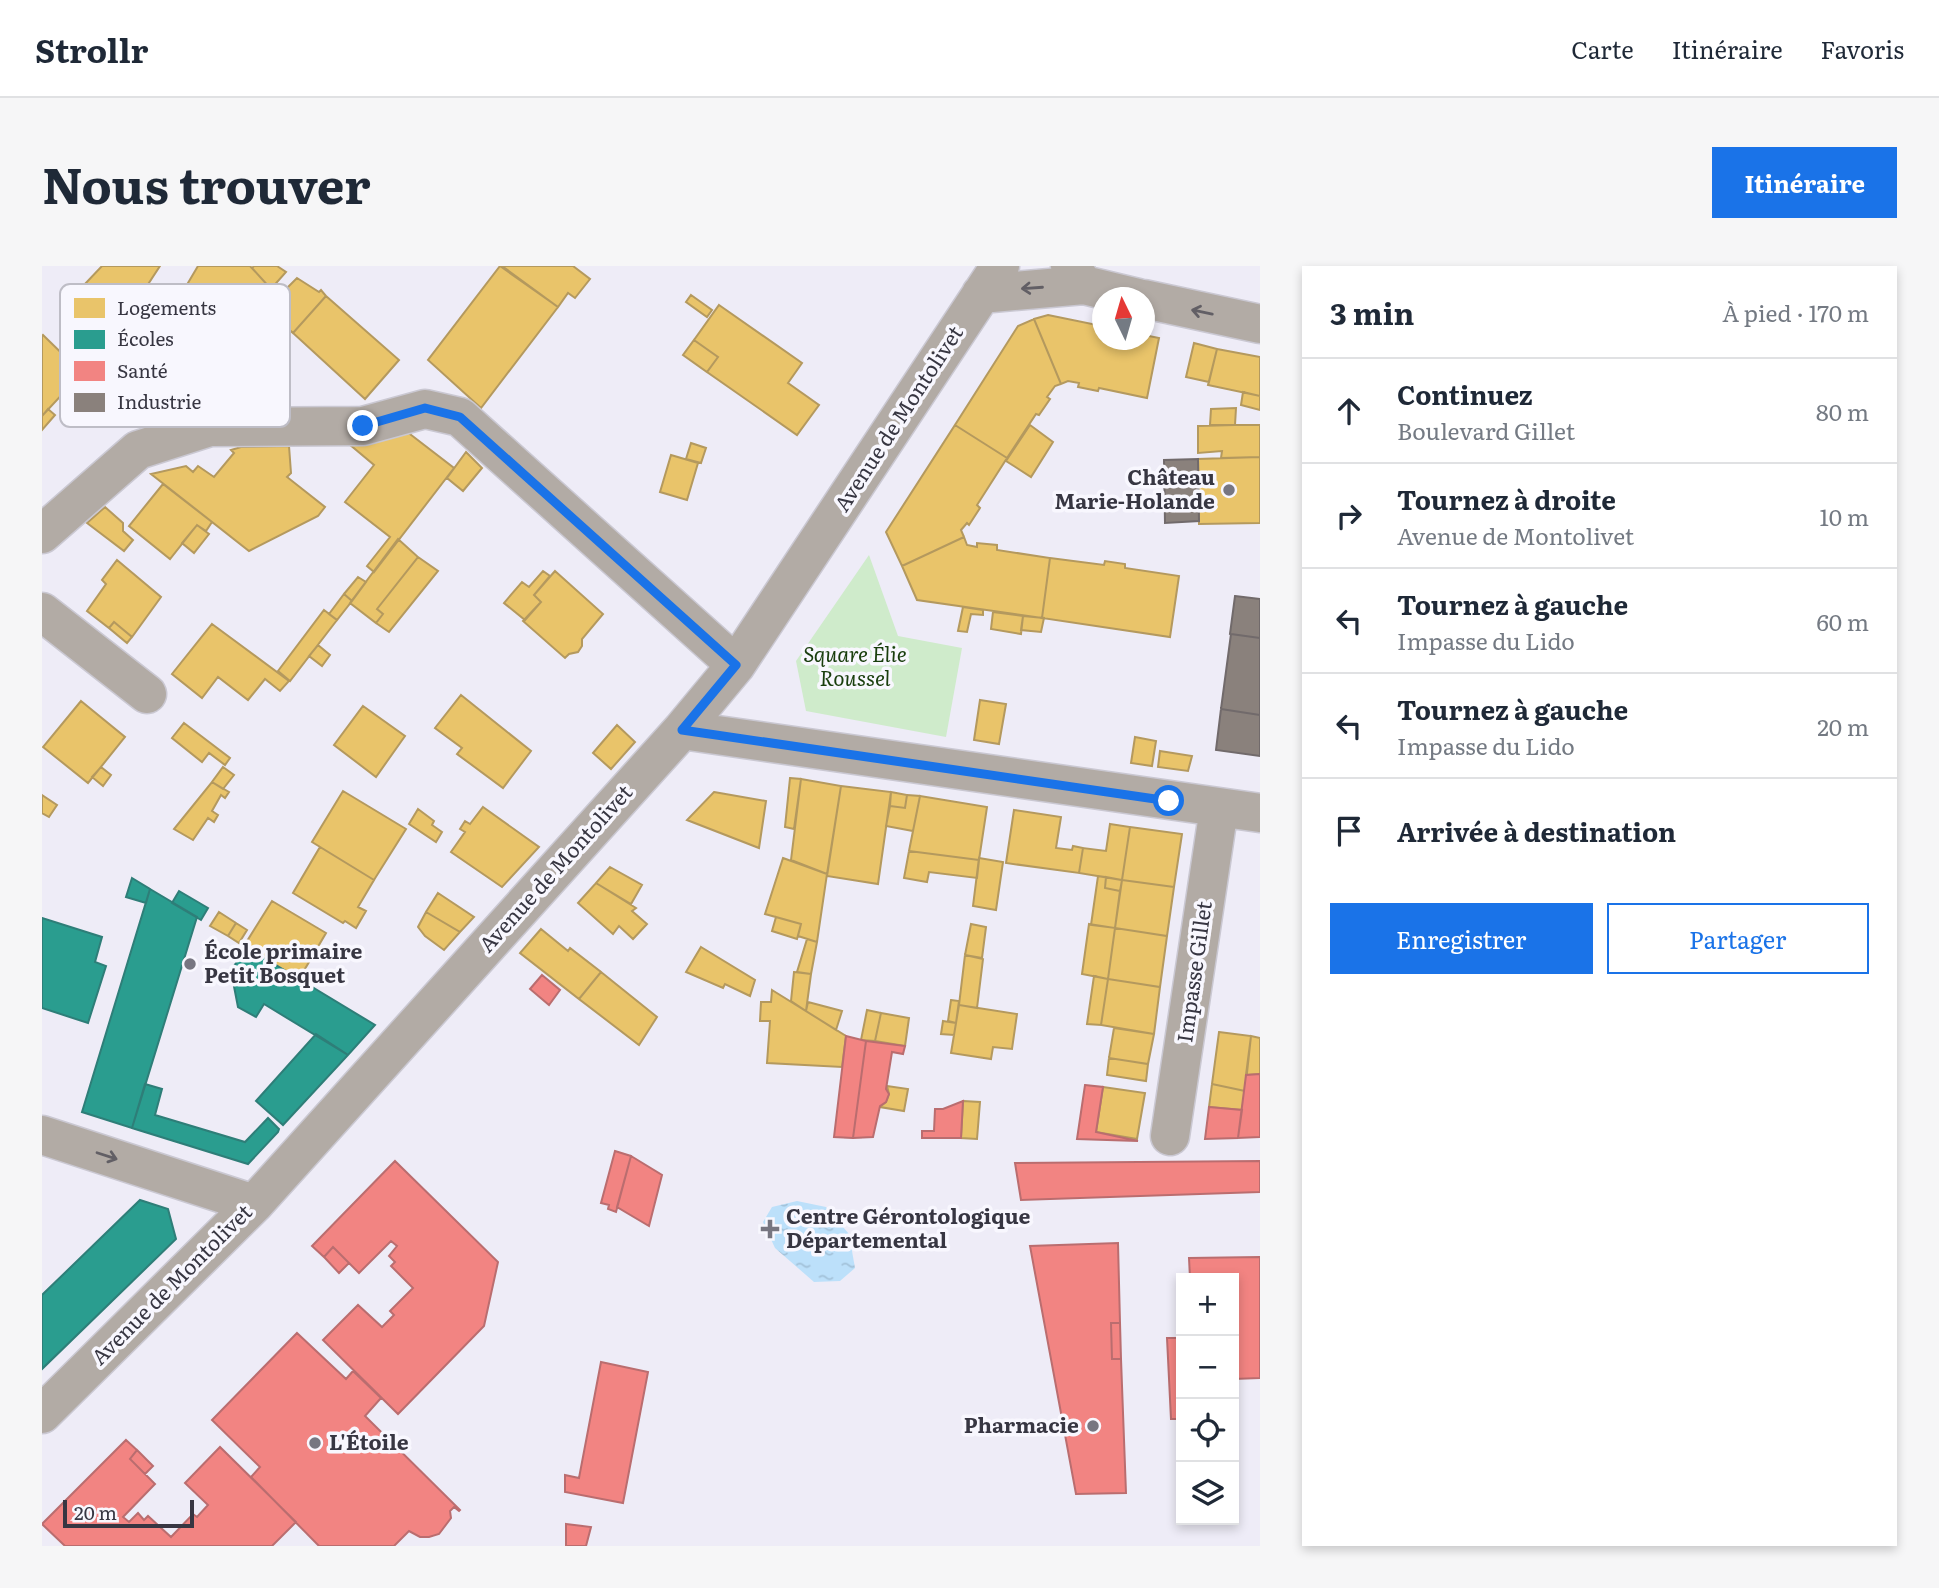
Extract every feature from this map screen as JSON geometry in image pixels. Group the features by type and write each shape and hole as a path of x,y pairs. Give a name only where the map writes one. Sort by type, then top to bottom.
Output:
{"street":[{"path":"990,280 1077,276 1108,287"},
{"name":"Avenue de Montolivet","path":"42,1414 254,1204 682,730 736,665 990,280"},
{"path":"1155,301 1260,324"},
{"path":"290,426 363,426 425,408 460,417 736,665"},
{"path":"42,534 138,450 208,427"},
{"path":"42,612 147,694"},
{"path":"682,730 1260,813"},
{"name":"Impasse Gillet","path":"1170,1136 1219,807"},
{"path":"42,1135 254,1204"}],"green space":[{"name":"Square Élie Roussel","path":"869,555 898,636 962,648 946,737 806,711 796,661"}],"water":[{"path":"797,1201 826,1207 849,1234 855,1268 840,1281 814,1282 775,1248 763,1222 772,1207"}],"building: Logements":[{"path":"102,266 160,266 148,284 85,284"},
{"path":"198,266 250,266 266,284 187,284"},
{"path":"277,266 286,272 275,284 266,284 252,268"},
{"path":"500,266 558,307 481,408 428,360"},
{"path":"502,266 573,266 590,279 575,298 568,293 558,307"},
{"path":"297,278 319,292 321,290 326,296 293,333 290,330 290,285"},
{"path":"691,295 712,310 707,317 686,302"},
{"path":"326,296 399,360 365,399 293,333"},
{"path":"719,305 802,363 788,383 819,405 797,435 707,372 718,357 694,340"},
{"path":"1048,315 1092,324 1092,350 1155,350 1155,337 1159,338 1147,398 1099,388 1098,391 1078,387 1079,383 1068,381 1061,384 1034,319"},
{"path":"1034,319 1061,384 1055,386 1047,397 1050,399 1039,415 1036,414 1007,458 955,425 1018,326"},
{"path":"42,336 60,352 60,397 42,416"},
{"path":"694,340 718,357 707,372 683,355"},
{"path":"1194,343 1217,349 1209,382 1186,377"},
{"path":"1217,349 1260,357 1260,396 1208,385"},
{"path":"1243,392 1260,396 1260,410 1241,405"},
{"path":"1236,408 1235,425 1210,425 1211,409"},
{"path":"48,409 55,415 42,430 42,416"},
{"path":"955,425 1007,458 977,505 980,508 969,525 967,523 961,530 964,537 902,566 886,532"},
{"path":"1030,425 1053,442 1031,477 1006,461"},
{"path":"1260,425 1260,457 1221,458 1222,451 1198,453 1198,426"},
{"path":"406,431 454,468 374,572 367,566 390,537 345,502 374,465 349,444"},
{"path":"691,443 706,448 701,463 686,459"},
{"path":"289,446 291,473 287,477 325,507 318,516 249,551 151,474 186,466 193,472 198,466 214,477 234,453 231,450 241,447"},
{"path":"466,452 482,468 463,491 447,478"},
{"path":"671,455 698,463 687,500 660,492"},
{"name":"Château Marie-Holande","path":"1260,457 1260,523 1199,524 1198,459"},
{"path":"163,484 212,522 206,531 197,525 170,559 129,526"},
{"path":"105,507 123,523 123,531 133,540 124,551 87,523"},
{"path":"197,525 209,534 194,553 182,543"},
{"path":"964,537 967,545 997,545 997,550 1050,558 1042,618 917,600 902,566"},
{"path":"398,539 418,557 377,609 383,614 376,623 350,603"},
{"path":"418,557 438,571 389,632 376,623 383,614 377,609"},
{"path":"1050,558 1104,565 1105,561 1125,564 1125,568 1179,576 1170,637 1042,618"},
{"path":"117,560 161,597 132,637 114,622 109,628 87,611 106,584 102,580"},
{"path":"543,571 550,576 534,595 541,602 525,620 504,603 522,582 529,587"},
{"path":"555,571 603,614 582,639 578,652 565,658 523,621 541,602 534,595"},
{"path":"358,577 366,582 352,601 344,594"},
{"path":"344,594 352,601 337,620 329,614"},
{"path":"963,607 983,610 983,615 971,614 967,632 958,631"},
{"path":"324,610 337,620 290,681 278,671"},
{"path":"993,612 1023,616 1021,634 991,629"},
{"path":"1023,616 1044,618 1041,632 1021,630"},
{"path":"114,622 132,637 127,643 109,628"},
{"path":"212,624 289,681 280,691 265,679 248,700 218,677 202,698 172,674"},
{"path":"318,645 330,655 322,666 309,656"},
{"path":"461,695 531,751 503,788 457,754 462,748 435,728"},
{"path":"980,700 1006,704 999,744 974,740"},
{"path":"81,701 125,737 88,783 43,747"},
{"path":"363,706 405,736 376,777 334,745"},
{"path":"184,723 230,758 225,765 209,753 202,762 172,738"},
{"path":"617,725 635,742 611,769 593,753"},
{"path":"1135,737 1156,741 1152,766 1131,763"},
{"path":"1160,751 1192,756 1188,771 1158,767"},
{"path":"101,767 111,775 103,786 92,777"},
{"path":"223,767 234,775 223,789 212,782"},
{"path":"790,778 801,779 794,829 785,827"},
{"path":"801,779 841,786 827,874 791,860"},
{"path":"212,782 229,792 225,798 221,795 212,811 218,815 214,822 208,818 193,840 174,829"},
{"path":"841,786 891,792 878,884 827,876"},
{"path":"343,791 406,829 374,880 312,842"},
{"path":"714,792 766,801 759,848 687,820"},
{"path":"891,792 907,795 905,808 890,806"},
{"path":"42,795 57,805 49,817 42,813"},
{"path":"907,795 920,796 913,831 886,826 890,806 905,808"},
{"path":"920,796 987,807 979,860 909,851"},
{"path":"483,807 539,847 502,887 451,852 465,832 460,829 465,821 470,824"},
{"path":"418,809 434,821 432,825 442,832 436,842 409,824"},
{"path":"1014,810 1061,817 1056,848 1083,848 1079,873 1006,863"},
{"path":"1110,824 1130,827 1122,880 1079,873 1083,848 1106,851"},
{"path":"1130,827 1182,834 1174,887 1122,880"},
{"path":"320,847 374,880 358,907 366,911 356,928 293,893"},
{"path":"909,851 979,860 977,878 929,872 927,882 904,878"},
{"path":"783,858 827,874 817,942 798,936 801,924 765,914"},
{"path":"979,858 1003,862 996,910 973,906"},
{"path":"610,867 642,885 631,904 596,883"},
{"path":"1098,876 1106,877 1105,888 1120,891 1115,928 1091,925"},
{"path":"1106,877 1122,880 1120,891 1105,888"},
{"path":"1122,880 1174,887 1167,936 1115,928"},
{"path":"596,883 636,908 632,911 647,924 633,939 619,926 613,934 578,903"},
{"path":"438,893 474,917 460,932 426,912"},
{"path":"272,901 326,933 299,979 244,946"},
{"path":"219,912 236,923 228,936 210,926"},
{"path":"426,912 460,932 444,950 425,936 418,927"},
{"path":"776,917 801,924 797,939 772,931"},
{"path":"236,923 247,930 239,943 228,936"},
{"path":"971,924 986,927 982,958 965,955"},
{"path":"1089,924 1115,928 1108,979 1082,974"},
{"path":"1115,928 1167,936 1160,987 1108,979"},
{"path":"541,929 568,951 570,948 601,972 579,999 520,953"},
{"path":"807,939 817,942 811,974 797,972"},
{"path":"701,947 755,980 750,996 725,984 723,988 686,972"},
{"path":"965,955 983,959 977,1008 959,1005"},
{"path":"601,972 657,1017 639,1045 579,999"},
{"path":"794,972 811,974 806,1011 791,1001"},
{"path":"1094,976 1108,979 1101,1025 1087,1024"},
{"path":"1108,979 1160,987 1154,1034 1101,1025"},
{"path":"772,990 846,1036 842,1067 767,1063 770,1021 760,1021 761,1002 771,1002"},
{"path":"951,1000 959,1001 956,1023 948,1021"},
{"path":"808,1002 842,1011 836,1030 806,1011"},
{"path":"959,1005 1017,1014 1012,1049 993,1047 991,1059 951,1053"},
{"path":"867,1010 881,1013 875,1041 861,1040"},
{"path":"881,1013 909,1018 905,1046 875,1041"},
{"path":"943,1021 956,1023 954,1035 941,1034"},
{"path":"1114,1028 1154,1034 1148,1064 1109,1058"},
{"path":"1219,1032 1251,1036 1245,1091 1212,1084"},
{"path":"1251,1036 1260,1038 1260,1074 1246,1075"},
{"path":"1109,1058 1148,1064 1146,1081 1107,1075"},
{"path":"1212,1084 1245,1091 1242,1110 1209,1107"},
{"path":"887,1086 908,1089 904,1111 880,1107 889,1094"},
{"path":"1103,1087 1145,1093 1137,1139 1096,1132"},
{"path":"963,1101 980,1102 977,1139 961,1138"}],"building: Écoles":[{"path":"132,878 150,889 146,903 126,897"},
{"path":"150,889 197,917 132,1128 82,1112"},
{"path":"179,891 208,908 201,920 172,903"},
{"path":"42,918 102,937 95,962 106,966 88,1023 42,1008"},
{"path":"246,947 375,1025 348,1055 264,1004 256,1017 238,1007 231,971"},
{"path":"316,1034 348,1055 283,1125 256,1101"},
{"path":"145,1084 162,1089 155,1115 245,1142 268,1118 279,1129 278,1132 248,1164 132,1128"},
{"path":"140,1200 168,1209 176,1239 42,1369 42,1295"}],"building: Santé":[{"path":"542,975 560,990 549,1005 530,989"},
{"path":"846,1036 866,1041 853,1138 834,1137"},
{"path":"866,1041 905,1046 903,1054 892,1052 886,1089 889,1094 886,1102 880,1106 873,1137 853,1138"},
{"path":"1260,1074 1260,1137 1238,1138 1246,1075"},
{"path":"1085,1085 1103,1087 1096,1132 1138,1141 1077,1139"},
{"path":"963,1101 961,1138 922,1138 922,1131 934,1131 935,1109 943,1109"},
{"path":"1209,1107 1242,1110 1238,1138 1205,1139"},
{"path":"615,1151 631,1156 616,1212 608,1209 609,1205 601,1203"},
{"path":"631,1156 662,1175 649,1226 617,1207"},
{"path":"395,1161 498,1262 484,1326 398,1414 323,1340 358,1305 382,1327 394,1315 390,1311 413,1288 391,1266 395,1262 389,1256 397,1246 391,1241 359,1273 333,1247 324,1257 312,1246"},
{"path":"1260,1161 1260,1192 1021,1200 1015,1163"},
{"name":"Pharmacie","path":"1118,1243 1120,1323 1111,1323 1112,1359 1121,1359 1126,1493 1076,1494 1030,1246"},
{"path":"333,1247 349,1263 339,1273 324,1257"},
{"path":"1260,1257 1260,1378 1239,1379 1239,1273 1190,1273 1189,1258"},
{"path":"1111,1323 1120,1323 1121,1359 1112,1359"},
{"name":"L'Étoile","path":"297,1333 346,1379 353,1371 381,1398 365,1416 460,1510 454,1507 450,1511 451,1518 439,1534 420,1537 409,1531 394,1546 319,1546 251,1477 260,1467 212,1420"},
{"path":"1167,1338 1176,1338 1176,1419 1171,1419"},
{"path":"601,1362 648,1372 623,1503 565,1492 565,1475 579,1478"},
{"path":"126,1440 137,1450 130,1459 155,1484 123,1517 129,1522 138,1513 144,1520 148,1516 171,1537 193,1514 197,1517 208,1505 185,1483 220,1447 296,1522 272,1546 65,1546 42,1524"},
{"path":"137,1450 153,1466 145,1474 130,1459"},
{"path":"566,1524 591,1527 586,1546 566,1546"}],"building: Industrie":[{"path":"1198,459 1199,521 1165,523 1164,460"},
{"path":"1235,596 1260,599 1260,638 1230,634"},
{"path":"1231,634 1260,638 1260,715 1221,709"},
{"path":"1221,709 1260,715 1260,756 1216,750"}],"place":[{"name":"Château Marie-Holande","path":"1229,490"},
{"name":"École primaire Petit Bosquet","path":"190,964"},
{"name":"Centre Gérontologique Départemental","path":"770,1229"},
{"name":"Pharmacie","path":"1093,1426"},
{"name":"L'Étoile","path":"315,1443"}],"route":[{"path":"363,426 425,408 460,417 736,665 682,730 1169,801"}]}
